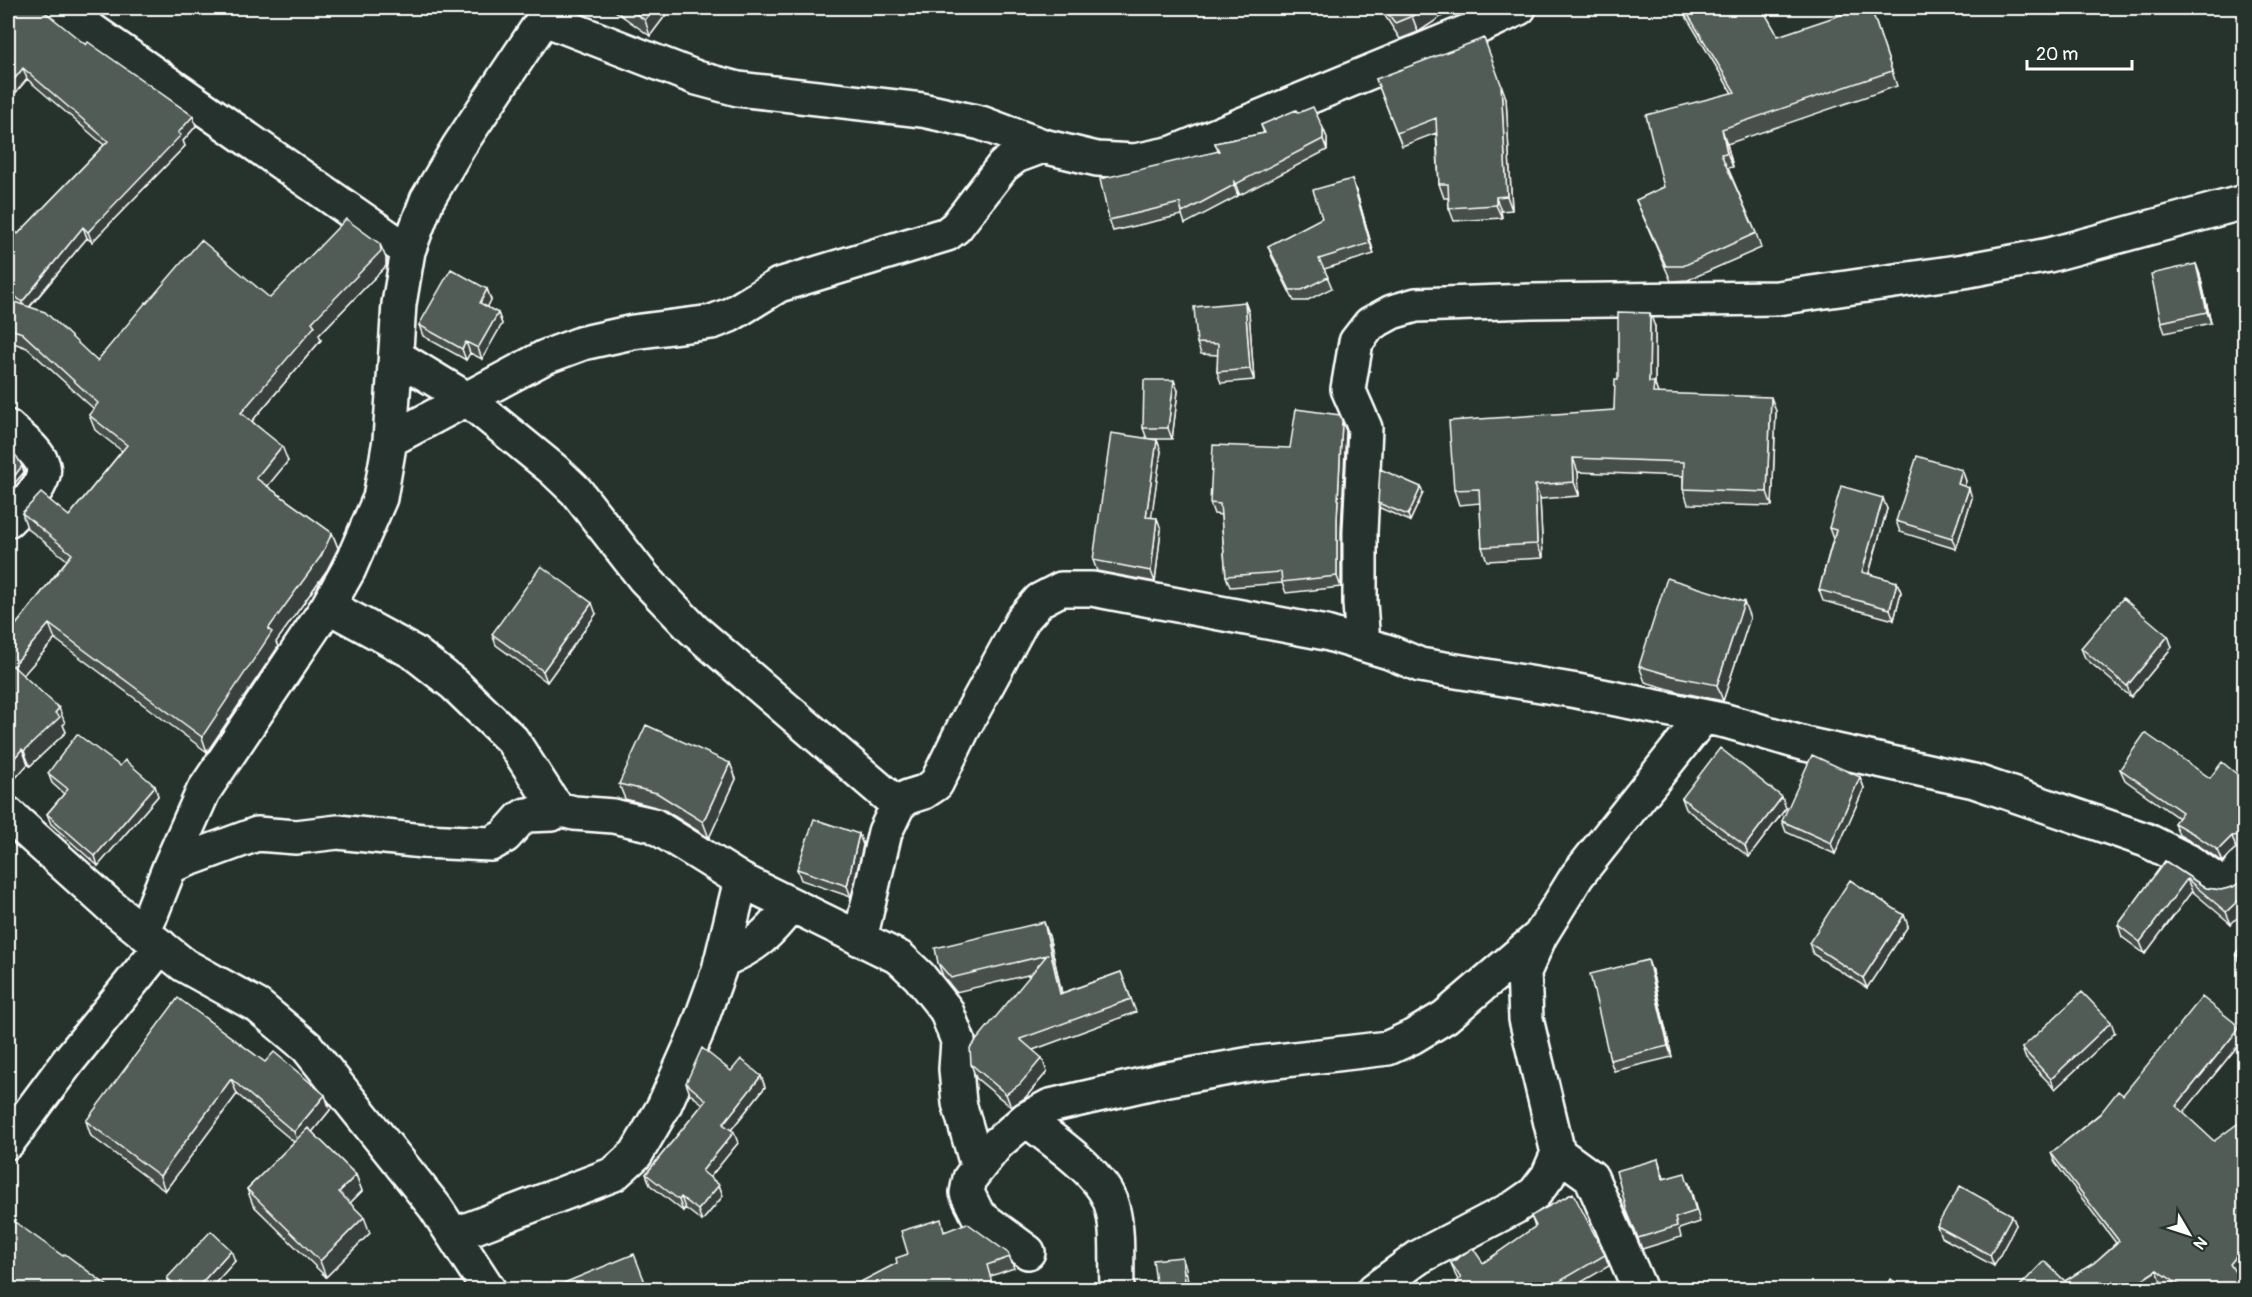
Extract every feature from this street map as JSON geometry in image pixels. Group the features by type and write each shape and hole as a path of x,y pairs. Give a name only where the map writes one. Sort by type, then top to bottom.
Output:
{"street":[{"path":"60,8 408,251"},
{"path":"8,1142 69,1060 153,939 170,866 203,792 328,606 349,569 380,498 390,440 399,304 408,251 427,200 459,146 548,13 697,78 738,89 922,110 981,123 1043,146 1097,159 1135,161 1173,153 1474,29 1519,8"},
{"path":"390,440 545,357 583,343 633,332 712,322 730,315 779,285 947,234 965,216 1003,166 1016,156 1043,146"},
{"path":"1363,644 1360,603 1360,532 1365,428 1348,389 1356,342 1370,324 1392,312 1416,305 1777,298 1964,271 2049,255 2244,202"},
{"path":"396,356 466,399 554,470 576,491 644,578 693,629 898,805"},
{"path":"8,427 32,450 44,467 43,476 36,489 26,503 8,520"},
{"path":"860,939 885,832 898,805 908,797 924,792 936,784 1023,619 1040,600 1061,589 1092,589 1326,633 1389,652 1420,665 1577,691 1726,721 1805,744 1974,781 2146,840 2188,861 2221,884 2232,880 2244,865"},
{"path":"328,606 413,652 454,684 512,740 550,800 559,809 574,813 613,816 652,825 741,880 900,958 919,976 946,1010 958,1041 956,1068 959,1103 978,1168"},
{"path":"1374,1290 1419,1257 1515,1208 1528,1198 1548,1176 1558,1153 1526,1019 1524,972 1540,936 1577,876 1703,717"},
{"path":"170,866 256,834 288,837 338,832 423,841 491,844 505,836 526,815 552,814 559,809"},
{"path":"8,814 109,905 184,965 258,1006 307,1047 435,1207 489,1290"},
{"path":"454,1235 614,1174 636,1154 664,1106 692,1044 721,961 741,880"},
{"path":"721,961 751,947 763,938 791,905"},
{"path":"1028,1252 978,1215 967,1193 970,1178 998,1143 1026,1119 1050,1106 1163,1080 1251,1065 1388,1048 1412,1037 1445,1017 1540,936"},
{"path":"1026,1119 1086,1169 1101,1186 1112,1205 1117,1290"},
{"path":"1558,1153 1592,1177 1640,1290"}],"building":[{"path":"8,8 40,8 86,45 88,42 193,116 178,133 181,135 88,232 83,227 22,302 8,290 8,225 18,234 108,141 23,68 8,87"},
{"path":"627,8 654,8 645,20"},
{"path":"1384,8 1425,8 1395,23"},
{"path":"1684,8 1762,8 1778,36 1861,8 1871,8 1892,71 1722,129 1727,153 1721,154 1756,233 1683,266 1666,266 1636,200 1664,187 1646,115 1735,92"},
{"path":"1484,38 1501,84 1507,196 1496,197 1496,205 1449,208 1448,184 1439,184 1436,118 1397,133 1376,79"},
{"path":"1313,107 1323,128 1323,139 1236,184 1234,180 1234,185 1182,213 1180,203 1109,220 1100,179 1219,151 1215,143 1265,133 1261,125 1296,110 1298,113"},
{"path":"1352,179 1370,243 1319,259 1328,277 1302,290 1290,290 1268,246 1322,218 1313,190"},
{"path":"346,219 380,244 381,251 312,322 315,326 241,413 282,446 256,478 332,533 321,556 268,629 272,632 202,737 49,624 13,666 59,708 55,713 60,717 24,751 22,749 8,766 8,635 72,554 22,513 41,493 69,516 127,445 89,415 98,403 22,333 8,328 8,300 45,312 97,361 201,240 270,298"},
{"path":"2196,264 2207,312 2161,322 2151,274"},
{"path":"451,269 487,289 480,303 498,313 478,348 466,342 462,349 419,325"},
{"path":"1245,302 1250,369 1217,372 1218,344 1197,343 1194,307"},
{"path":"1618,312 1650,313 1649,382 1654,382 1653,393 1771,397 1767,492 1683,489 1684,462 1573,458 1574,482 1535,485 1537,544 1482,547 1479,489 1454,490 1449,421 1614,410 1615,380 1618,380"},
{"path":"1144,380 1174,380 1168,428 1143,428"},
{"path":"1296,409 1340,415 1342,421 1337,520 1337,576 1282,582 1281,572 1226,576 1220,504 1210,503 1213,445 1290,448"},
{"path":"1111,433 1157,440 1146,517 1157,518 1151,571 1093,560"},
{"path":"8,448 22,466 12,479 8,475"},
{"path":"1917,456 1962,470 1958,484 1969,488 1952,538 1896,521"},
{"path":"1380,469 1421,487 1408,515 1378,503"},
{"path":"1841,486 1883,498 1862,572 1897,582 1890,609 1819,590 1836,530 1829,528"},
{"path":"541,566 592,603 543,671 492,634"},
{"path":"1667,578 1744,602 1717,685 1639,666"},
{"path":"2123,598 2168,636 2127,686 2081,648"},
{"path":"646,725 730,763 703,822 657,793 619,784"},
{"path":"2145,733 2210,778 2222,762 2244,780 2244,819 2241,824 2244,827 2244,835 2232,836 2218,850 2174,823 2182,812 2120,769"},
{"path":"77,734 120,766 125,760 155,786 95,856 47,814 68,789 48,773"},
{"path":"1720,748 1782,797 1745,846 1682,798"},
{"path":"1812,755 1860,777 1831,843 1782,821"},
{"path":"814,819 859,834 847,886 797,869"},
{"path":"2165,861 2206,888 2221,890 2233,887 2244,878 2244,895 2226,912 2187,879 2140,942 2118,925"},
{"path":"1850,880 1904,915 1863,978 1809,943"},
{"path":"1044,922 1060,994 1121,972 1131,999 1020,1039 1042,1058 1020,1084 1006,1094 971,1064 970,1048 1047,955 951,978 938,963 935,948"},
{"path":"2244,943 2244,960 2236,953"},
{"path":"1648,960 1668,1046 1610,1060 1590,974"},
{"path":"2082,992 2111,1022 2051,1079 2022,1048"},
{"path":"2202,997 2240,1027 2176,1106 2214,1141 2244,1119 2244,1247 2230,1264 2244,1286 2244,1290 2187,1290 2157,1270 2126,1290 2016,1290 2044,1261 2065,1281 2094,1263 2119,1241 2051,1153 2100,1114 2118,1091 2123,1095"},
{"path":"178,998 265,1062 274,1052 325,1095 294,1132 231,1079 160,1176 86,1121"},
{"path":"702,1048 731,1071 741,1059 761,1076 723,1124 734,1132 702,1171 719,1185 698,1210 681,1197 679,1200 646,1174 706,1100 686,1083"},
{"path":"308,1128 356,1175 339,1192 364,1217 320,1261 247,1189"},
{"path":"1658,1159 1663,1179 1685,1173 1696,1211 1675,1218 1677,1226 1638,1238 1627,1211 1616,1171"},
{"path":"1960,1186 2012,1215 1990,1255 1937,1226"},
{"path":"1573,1193 1605,1255 1545,1290 1461,1290 1456,1282 1461,1278 1451,1263 1473,1248 1483,1263 1536,1226 1531,1216"},
{"path":"941,1219 944,1232 967,1223 1008,1253 1010,1257 987,1265 994,1290 845,1290 897,1263 896,1258 908,1254 901,1231"},
{"path":"12,1220 63,1256 65,1254 113,1290 8,1290 8,1226"},
{"path":"211,1231 231,1250 195,1290 180,1290 167,1278"},
{"path":"634,1254 648,1290 547,1290"},
{"path":"1182,1257 1186,1290 1157,1290 1153,1260"},
{"path":"1890,1279 1911,1290 1884,1290"}]}
